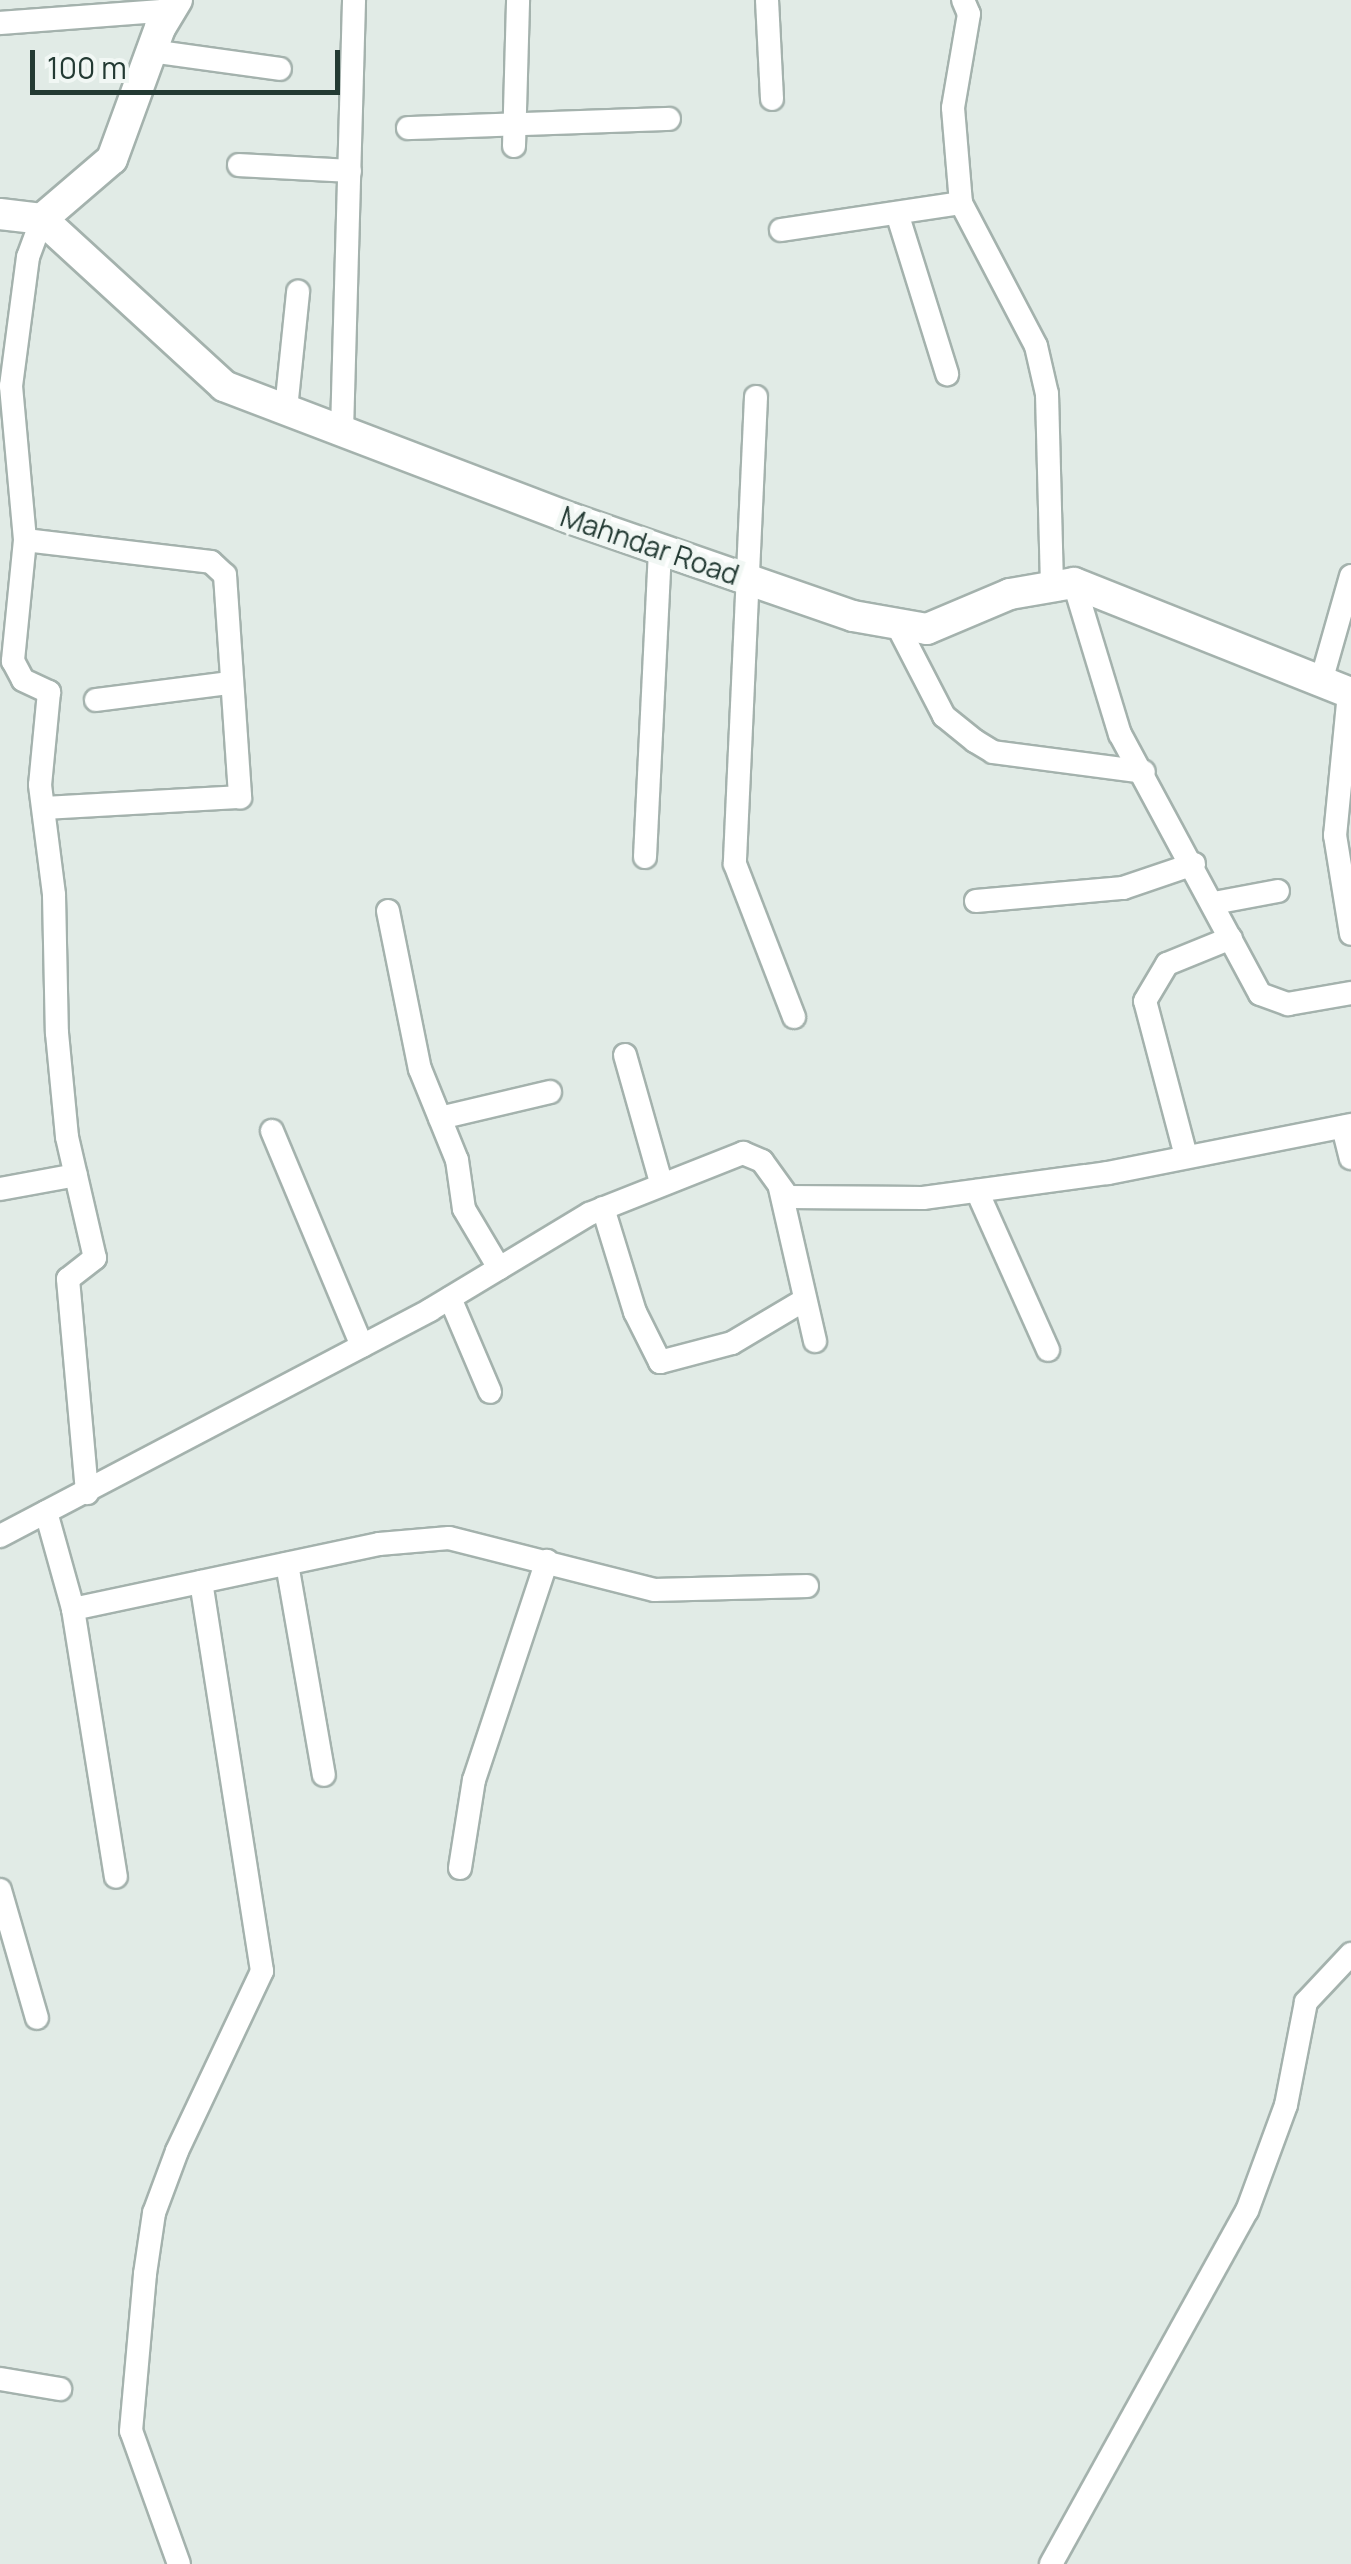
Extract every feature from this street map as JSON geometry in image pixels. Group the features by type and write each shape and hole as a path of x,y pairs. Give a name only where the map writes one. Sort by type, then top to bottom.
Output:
{"street":[{"path":"342,431 354,0"},
{"path":"514,137 518,0"},
{"path":"767,0 772,98"},
{"path":"962,0 969,14 954,108 961,203 1036,346 1047,394 1063,583 1120,734 1269,1003 1351,993"},
{"path":"0,24 174,5"},
{"path":"87,1493 68,1279 95,1258 76,1175 57,1034 46,808 40,785 49,692 22,680 13,661 26,540 11,386 28,257 42,219 112,159 151,51 174,5"},
{"path":"151,51 280,70"},
{"path":"408,128 514,137 668,119"},
{"path":"240,166 350,171"},
{"path":"781,230 961,203"},
{"path":"897,213 947,374"},
{"path":"0,214 42,219"},
{"name":"Mahndar Road","path":"42,219 224,386 660,549 744,578 926,629 1063,583"},
{"path":"286,410 298,292"},
{"path":"756,397 759,439 744,578 735,864 794,1017"},
{"path":"26,540 220,564 240,797 46,808"},
{"path":"646,857 660,549"},
{"path":"1351,576 1341,688 1335,835 1351,934"},
{"path":"1063,583 1341,688"},
{"path":"896,623 944,716 975,742 993,752 1144,772"},
{"path":"96,700 229,683"},
{"path":"976,902 1123,888 1194,864"},
{"path":"1214,903 1278,890"},
{"path":"388,910 420,1069 440,1118 464,1209 500,1268"},
{"path":"1186,1156 1144,1001 1166,964 1232,938"},
{"path":"625,1056 661,1182"},
{"path":"440,1118 550,1092"},
{"path":"780,1188 803,1200 977,1190 1347,1126 1351,1158"},
{"path":"272,1131 362,1346"},
{"path":"0,1536 362,1346 603,1208 743,1153 762,1162 780,1188 801,1302 815,1340"},
{"path":"0,1189 76,1175"},
{"path":"977,1190 1048,1350"},
{"path":"603,1208 635,1312 660,1362 732,1343 801,1302"},
{"path":"450,1298 490,1392"},
{"path":"46,1512 72,1609 116,1877"},
{"path":"72,1609 286,1564 449,1538 655,1590 807,1586"},
{"path":"460,1868 474,1780 546,1561"},
{"path":"286,1564 324,1775"},
{"path":"180,2564 132,2432 145,2274 154,2213 178,2151 262,1971 200,1582"},
{"path":"0,1890 38,2018"},
{"path":"1051,2564 1247,2211 1286,2105 1306,2002 1351,1954"},
{"path":"0,2379 60,2389"}]}
